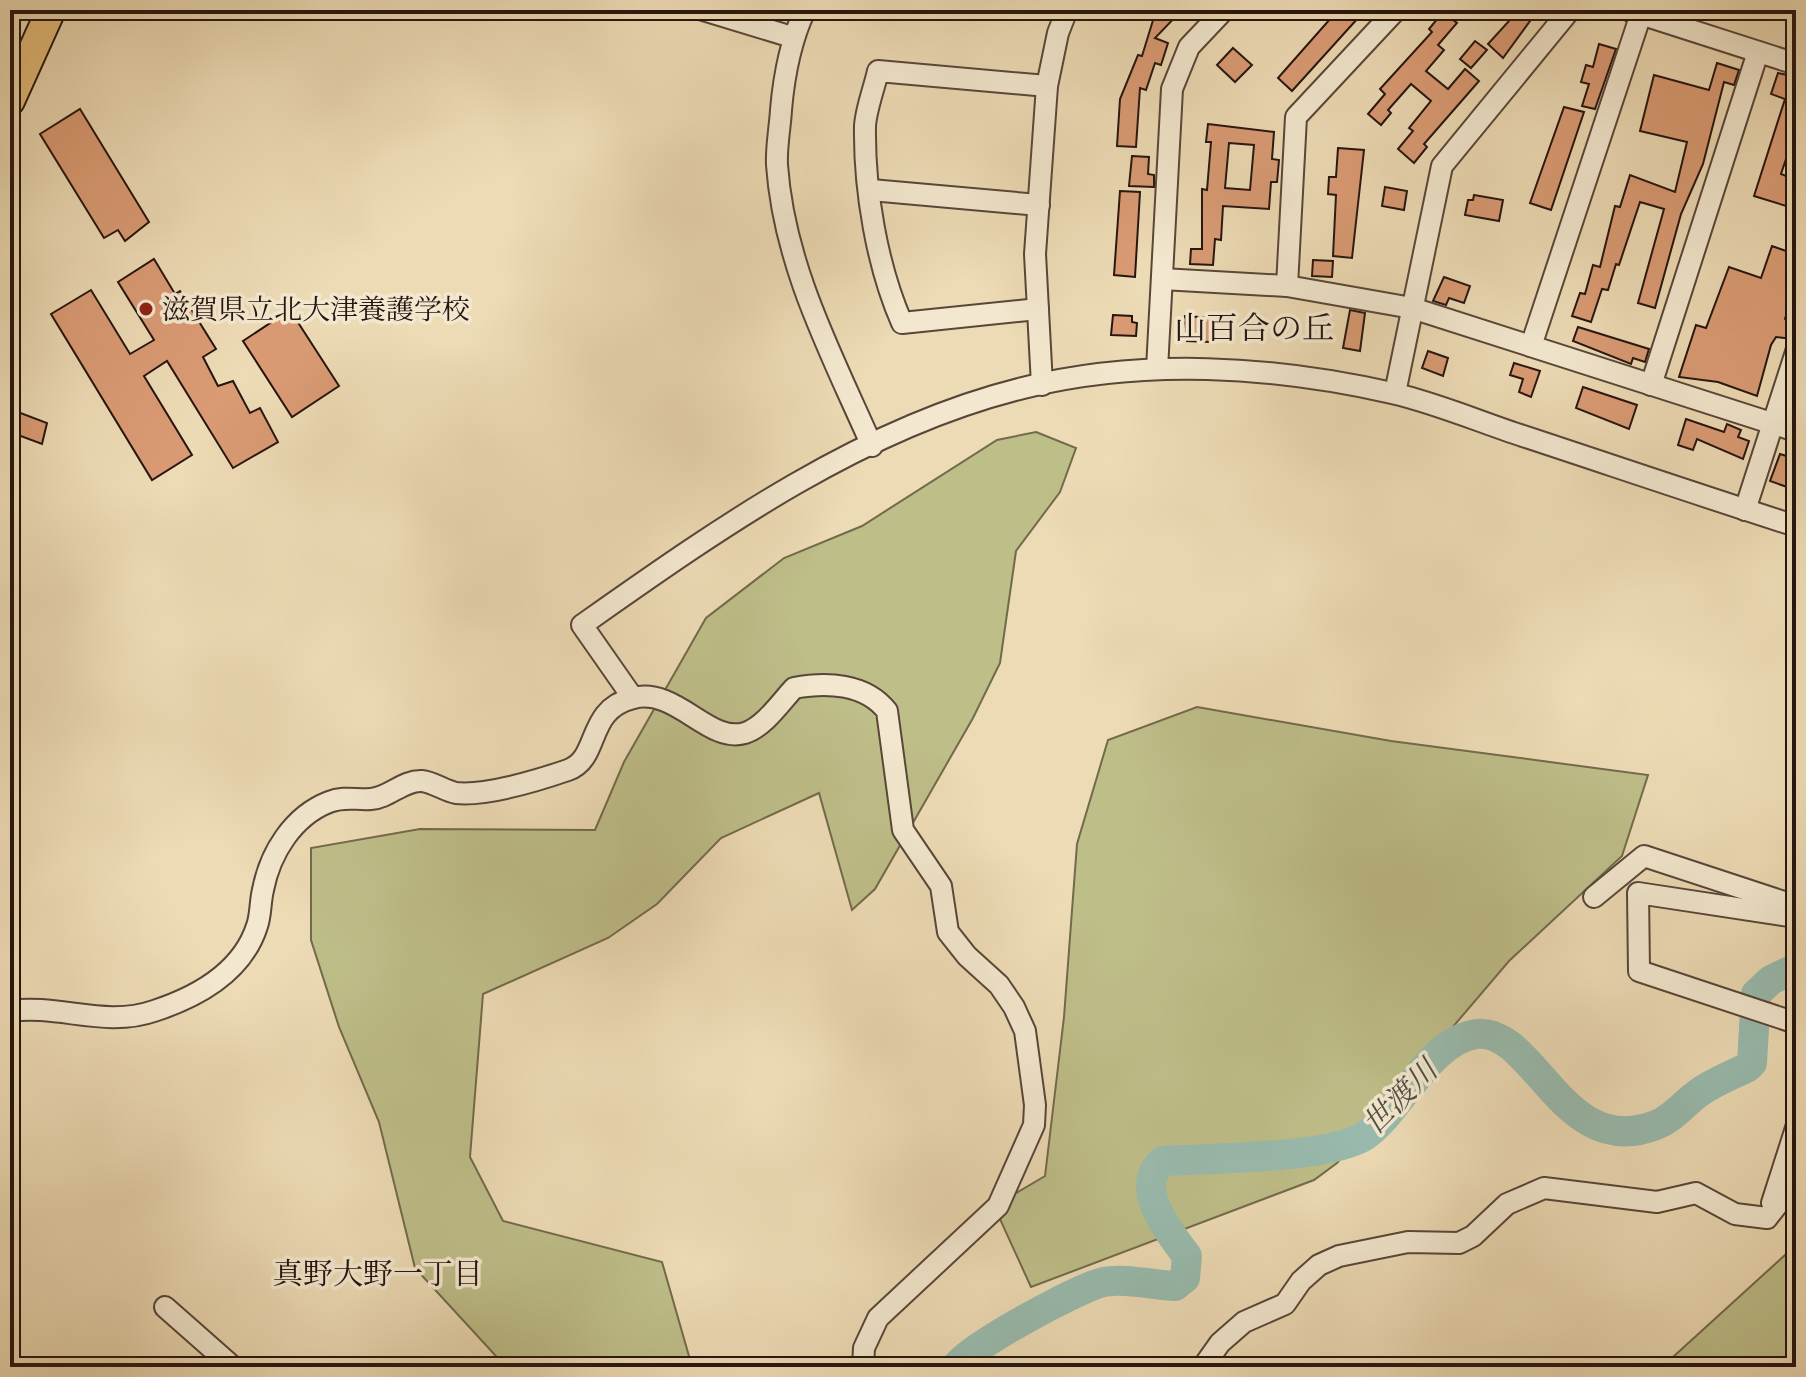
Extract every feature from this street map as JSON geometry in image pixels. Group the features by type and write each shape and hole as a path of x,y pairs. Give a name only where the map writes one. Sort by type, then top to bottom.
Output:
{"highway":[{"path":"10,101 51,10"}],"street":[{"path":"703,10 792,37"},
{"path":"805,10 792,37 777,162 784,226 802,287 872,446"},
{"path":"1042,385 1035,254 1047,86 1058,33 1067,10"},
{"path":"1157,369 1172,89 1189,47 1224,10"},
{"path":"1287,286 1296,117 1396,10"},
{"path":"1395,393 1442,166 1570,10"},
{"path":"1531,346 1634,12 1796,64"},
{"path":"1651,385 1758,52"},
{"path":"1038,309 902,323 889,293 871,190 865,124 878,71 1047,86"},
{"path":"871,190 1039,205"},
{"path":"1162,279 1287,286 1412,308 1796,431"},
{"path":"1745,510 1796,352"},
{"path":"633,698 582,625 774,494 941,414 1042,385 1157,369 1282,374 1395,393 1796,526"},
{"path":"10,1011 33,1008 99,1018 123,1018 151,1012 194,996 218,981 250,942 258,925 268,869 283,837 304,817 327,803 345,797 373,799 409,783 423,781 455,792 490,792 571,769 587,756 596,725 604,715 633,698 671,701 726,733 746,733 763,721 794,688 836,685 867,693 887,711 903,830 941,886 948,932 967,956 999,985 1025,1031 1035,1105 1034,1125 998,1206 878,1318 864,1348 863,1367"},
{"path":"1594,897 1644,856 1796,906"},
{"path":"1796,917 1638,893 1639,971 1796,1023"},
{"path":"1767,1218 1796,1128"},
{"path":"1767,1218 1796,1181"},
{"path":"1203,1367 1220,1343 1244,1322 1285,1304 1301,1281 1319,1265 1339,1256 1408,1242 1459,1243 1473,1236 1507,1204 1544,1188 1657,1202 1696,1193 1735,1214 1767,1218"},
{"path":"165,1307 233,1367"}],"green space":[{"path":"1036,432 1076,448 1060,492 1016,551 1000,663 973,718 875,889 852,910 819,793 721,838 657,904 608,938 483,994 470,1157 503,1221 662,1262 691,1363 685,1367 506,1367 415,1268 379,1122 339,1027 311,940 311,848 420,829 595,830 624,762 706,618 784,558 862,526 997,440"},
{"path":"1197,707 1391,741 1648,775 1622,856 1509,961 1337,1163 1314,1180 1031,1287 994,1206 1045,1176 1064,1017 1077,844 1108,740"},
{"path":"1796,1245 1796,1367 1662,1367"}],"building":[{"path":"1161,10 1182,10 1155,38 1168,43 1161,65 1155,63 1146,90 1140,88 1136,147 1117,146 1120,99 1138,55 1142,56 1154,17"},
{"path":"1338,10 1352,10 1359,17 1292,91 1278,78"},
{"path":"1519,10 1538,10 1503,58 1488,44"},
{"path":"1443,12 1457,23 1438,45 1444,50 1426,71 1448,89 1465,69 1479,81 1424,144 1427,147 1414,163 1398,149 1413,131 1409,128 1431,101 1411,84 1388,110 1391,113 1381,125 1368,114 1385,94 1380,89 1432,32 1429,29"},
{"path":"1475,41 1487,50 1471,68 1460,59"},
{"path":"1599,44 1616,49 1595,109 1582,106 1589,84 1581,82 1586,65 1593,67"},
{"path":"1233,48 1252,65 1235,82 1217,65"},
{"path":"1717,63 1739,70 1734,85 1724,82 1703,164 1681,214 1655,308 1638,303 1664,209 1640,202 1619,265 1616,264 1608,290 1602,289 1591,322 1572,316 1580,293 1585,294 1593,265 1600,267 1615,206 1620,207 1630,175 1675,192 1687,142 1640,131 1654,75 1709,90"},
{"path":"1778,73 1796,77 1796,129 1781,174 1796,180 1796,209 1754,196 1785,99 1771,94"},
{"path":"1564,107 1584,112 1551,210 1530,203"},
{"path":"80,109 149,222 125,241 118,230 104,238 40,134"},
{"path":"1208,124 1274,132 1272,159 1279,160 1277,182 1271,182 1269,209 1223,206 1221,240 1215,239 1213,265 1190,264 1191,249 1202,249 1202,189 1207,190 1211,142 1206,142","holes":["1229,143 1254,145 1250,190 1225,188"]},
{"path":"1338,148 1364,150 1352,258 1333,256 1336,195 1328,194 1329,177 1336,177"},
{"path":"1132,156 1149,157 1148,174 1154,175 1154,187 1129,186"},
{"path":"1385,187 1407,191 1404,210 1382,206"},
{"path":"1120,191 1140,192 1135,277 1114,275"},
{"path":"1474,195 1503,200 1499,221 1465,215 1468,200 1473,200"},
{"path":"1794,228 1796,285 1785,319 1796,323 1796,331 1793,339 1776,337 1771,345 1757,396 1718,382 1679,377 1696,325 1706,328 1729,267 1761,278 1772,246 1786,251"},
{"path":"154,259 175,294 180,291 216,349 203,357 218,386 233,381 250,413 260,408 278,442 233,468 167,361 144,376 192,455 152,480 51,314 91,290 130,354 154,340 118,282"},
{"path":"1313,260 1333,261 1332,277 1312,276"},
{"path":"1444,277 1470,286 1464,303 1449,298 1446,305 1433,301"},
{"path":"290,310 339,386 292,417 243,341"},
{"path":"1350,310 1365,313 1360,351 1343,348"},
{"path":"1113,315 1132,316 1132,322 1137,323 1136,336 1111,335"},
{"path":"1185,316 1212,318 1210,342 1187,341"},
{"path":"1578,327 1649,349 1645,362 1633,358 1631,364 1573,341"},
{"path":"1428,351 1448,358 1443,376 1422,368"},
{"path":"1514,363 1540,371 1531,397 1519,392 1523,379 1510,375"},
{"path":"1583,387 1637,405 1629,429 1576,408"},
{"path":"10,409 47,423 42,444 10,432"},
{"path":"1686,419 1724,432 1727,424 1741,430 1738,437 1749,441 1743,459 1697,439 1693,450 1678,445"},
{"path":"1780,454 1796,459 1787,487 1770,481"}],"waterway":[{"name":"世渡川","path":"956,1367 1001,1333 1087,1288 1117,1281 1175,1286 1185,1278 1187,1256 1163,1222 1152,1196 1154,1172 1163,1161 1299,1153 1349,1143 1379,1124 1444,1049 1459,1039 1476,1034 1497,1037 1516,1050 1573,1110 1597,1125 1624,1131 1656,1125 1668,1119 1705,1088 1752,1063 1756,994 1771,980 1796,968"}],"place":[{"name":"滋賀県立北大津養護学校","path":"146,309"}],"district":[{"name":"山百合の丘","path":"1254,328"},
{"name":"真野大野一丁目","path":"378,1274"}]}
